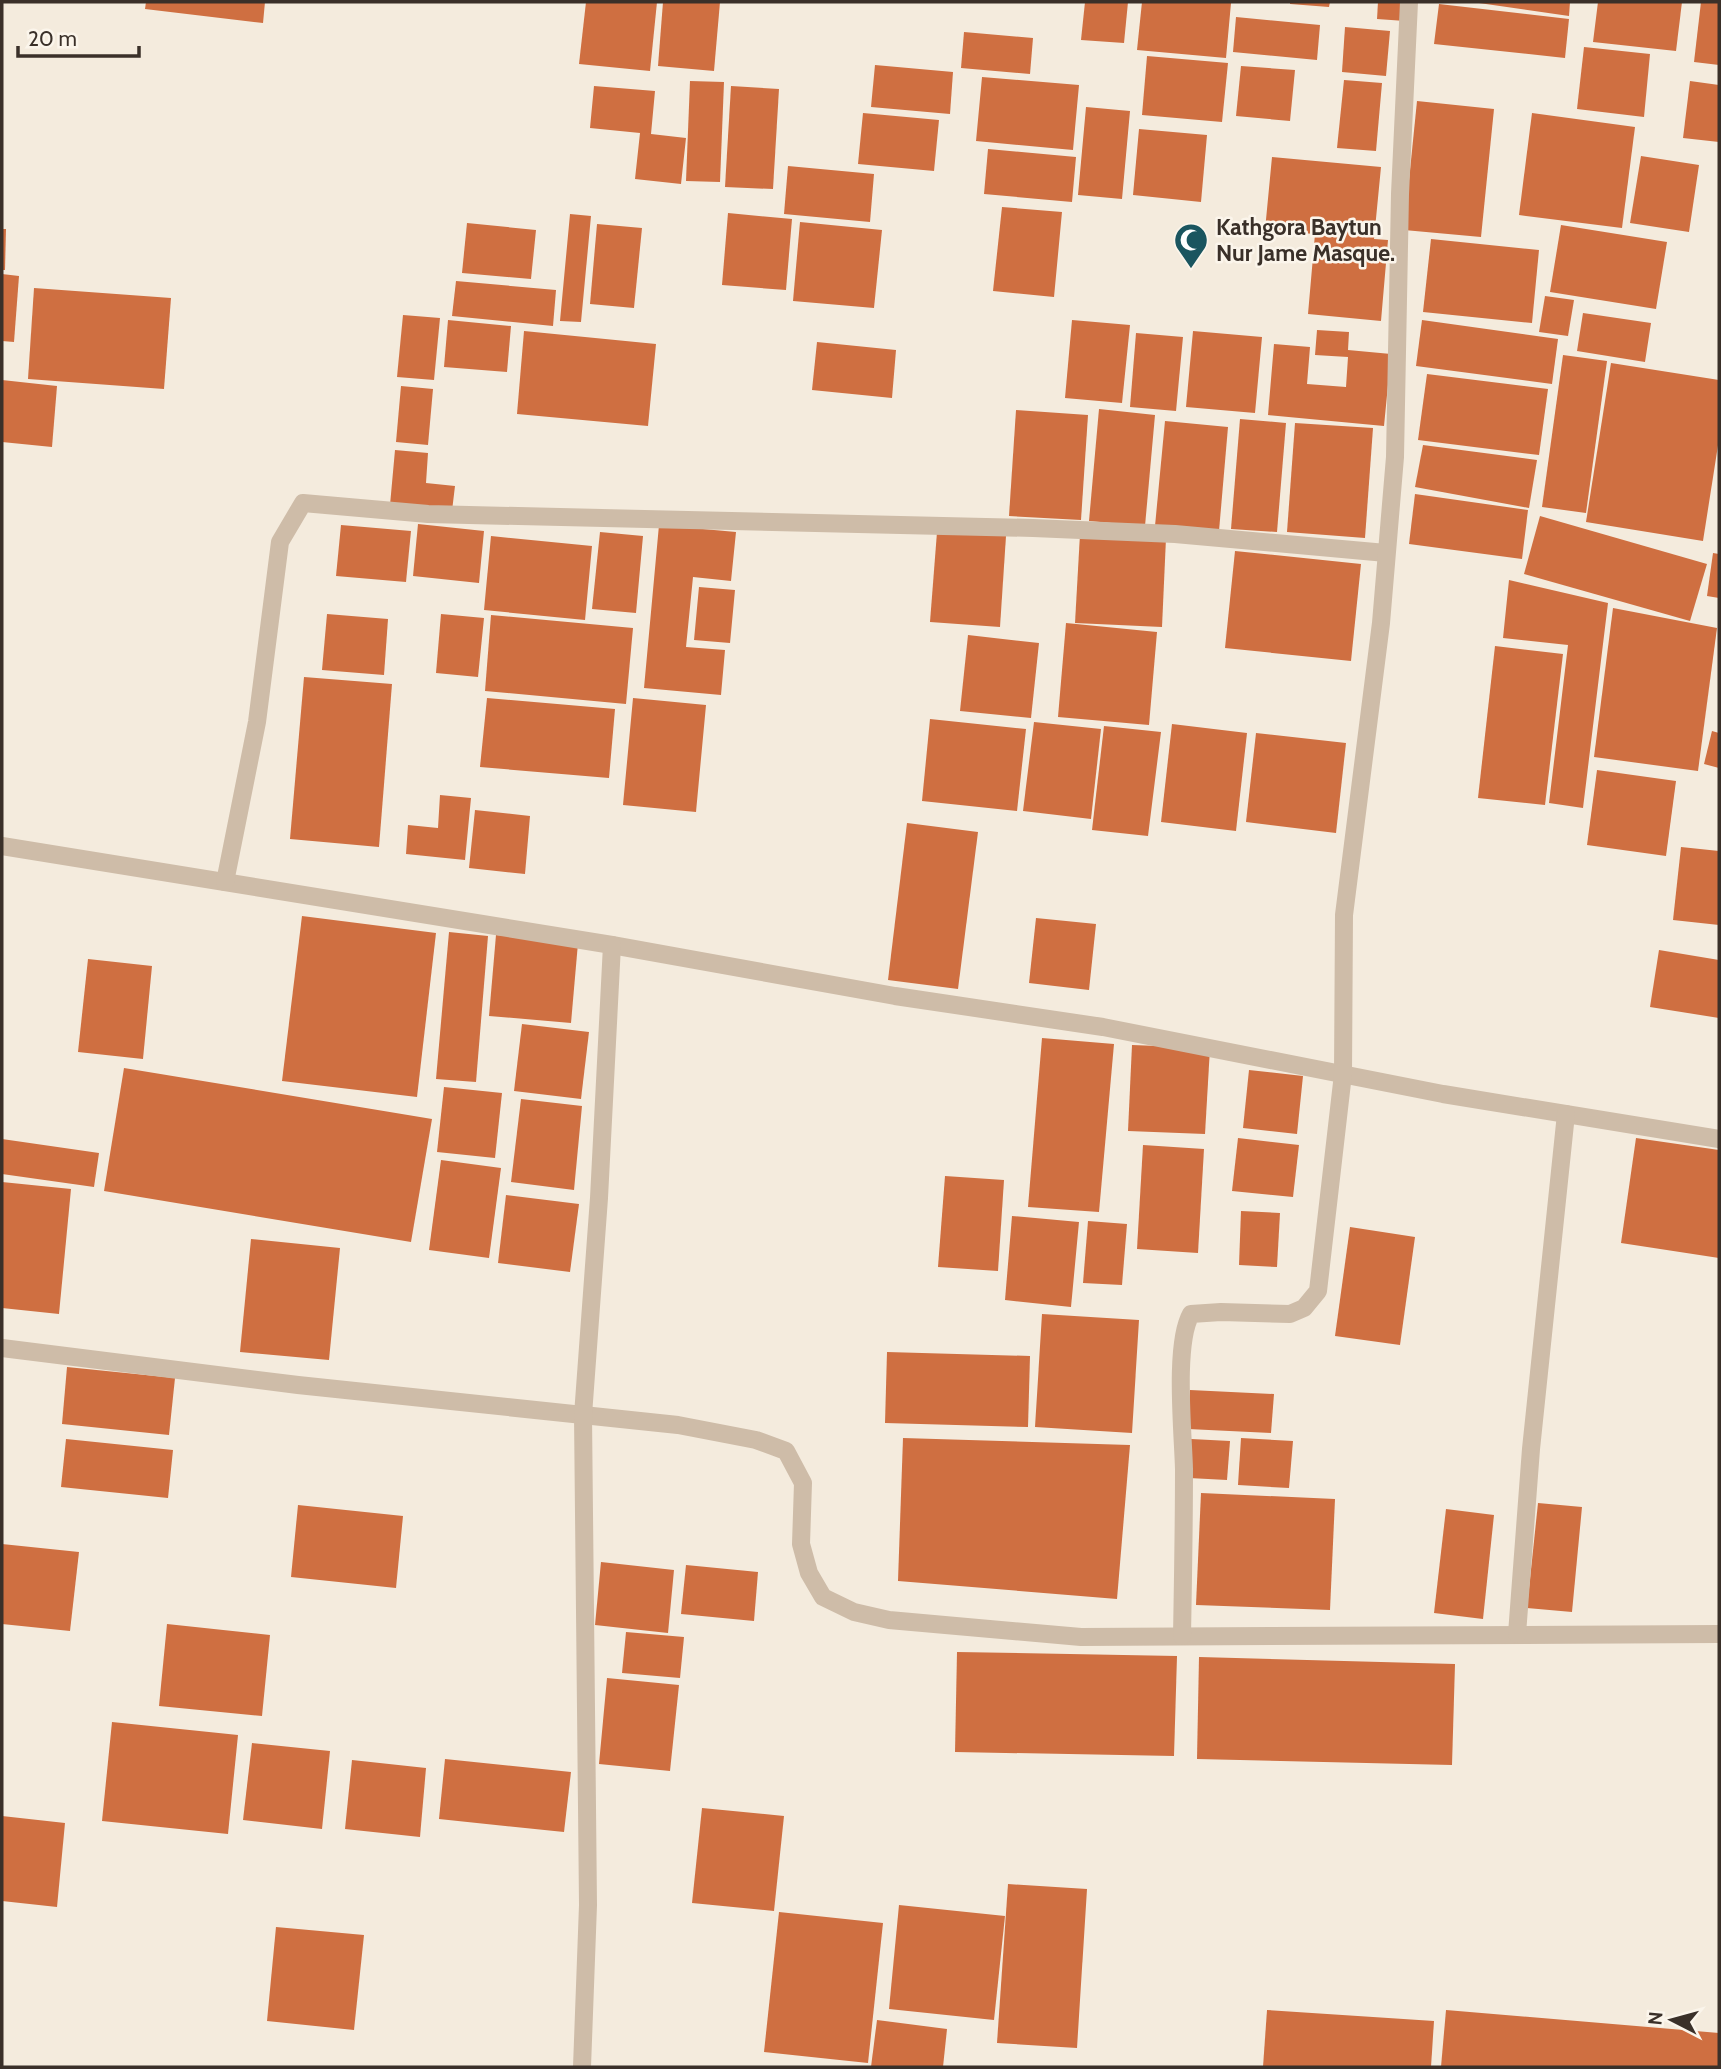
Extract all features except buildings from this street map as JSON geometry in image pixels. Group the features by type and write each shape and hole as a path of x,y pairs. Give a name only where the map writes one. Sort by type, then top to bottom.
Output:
{"street":[{"path":"1182,1636 1182,1355 1185,1325 1191,1314 1290,1314 1304,1308 1318,1291 1343,1074 1344,915 1381,623 1395,457 1400,194 1409,2"},
{"path":"225,882 257,722 280,542 303,503 428,514 1033,528 1175,534 1386,553"},
{"path":"2,846 612,945 895,996 1103,1027 1343,1074 1719,1139"},
{"path":"582,2067 588,1905 583,1415 599,1198 612,945"},
{"path":"1517,1634 1531,1449 1566,1114"},
{"path":"2,1348 298,1385 678,1425 756,1440 786,1451 803,1483 801,1544 809,1573 823,1597 854,1612 889,1620 1081,1637 1719,1634"}],"place":[{"name":"Kathgora Baytun Nur Jame Masque.","path":"1191,270"}]}
